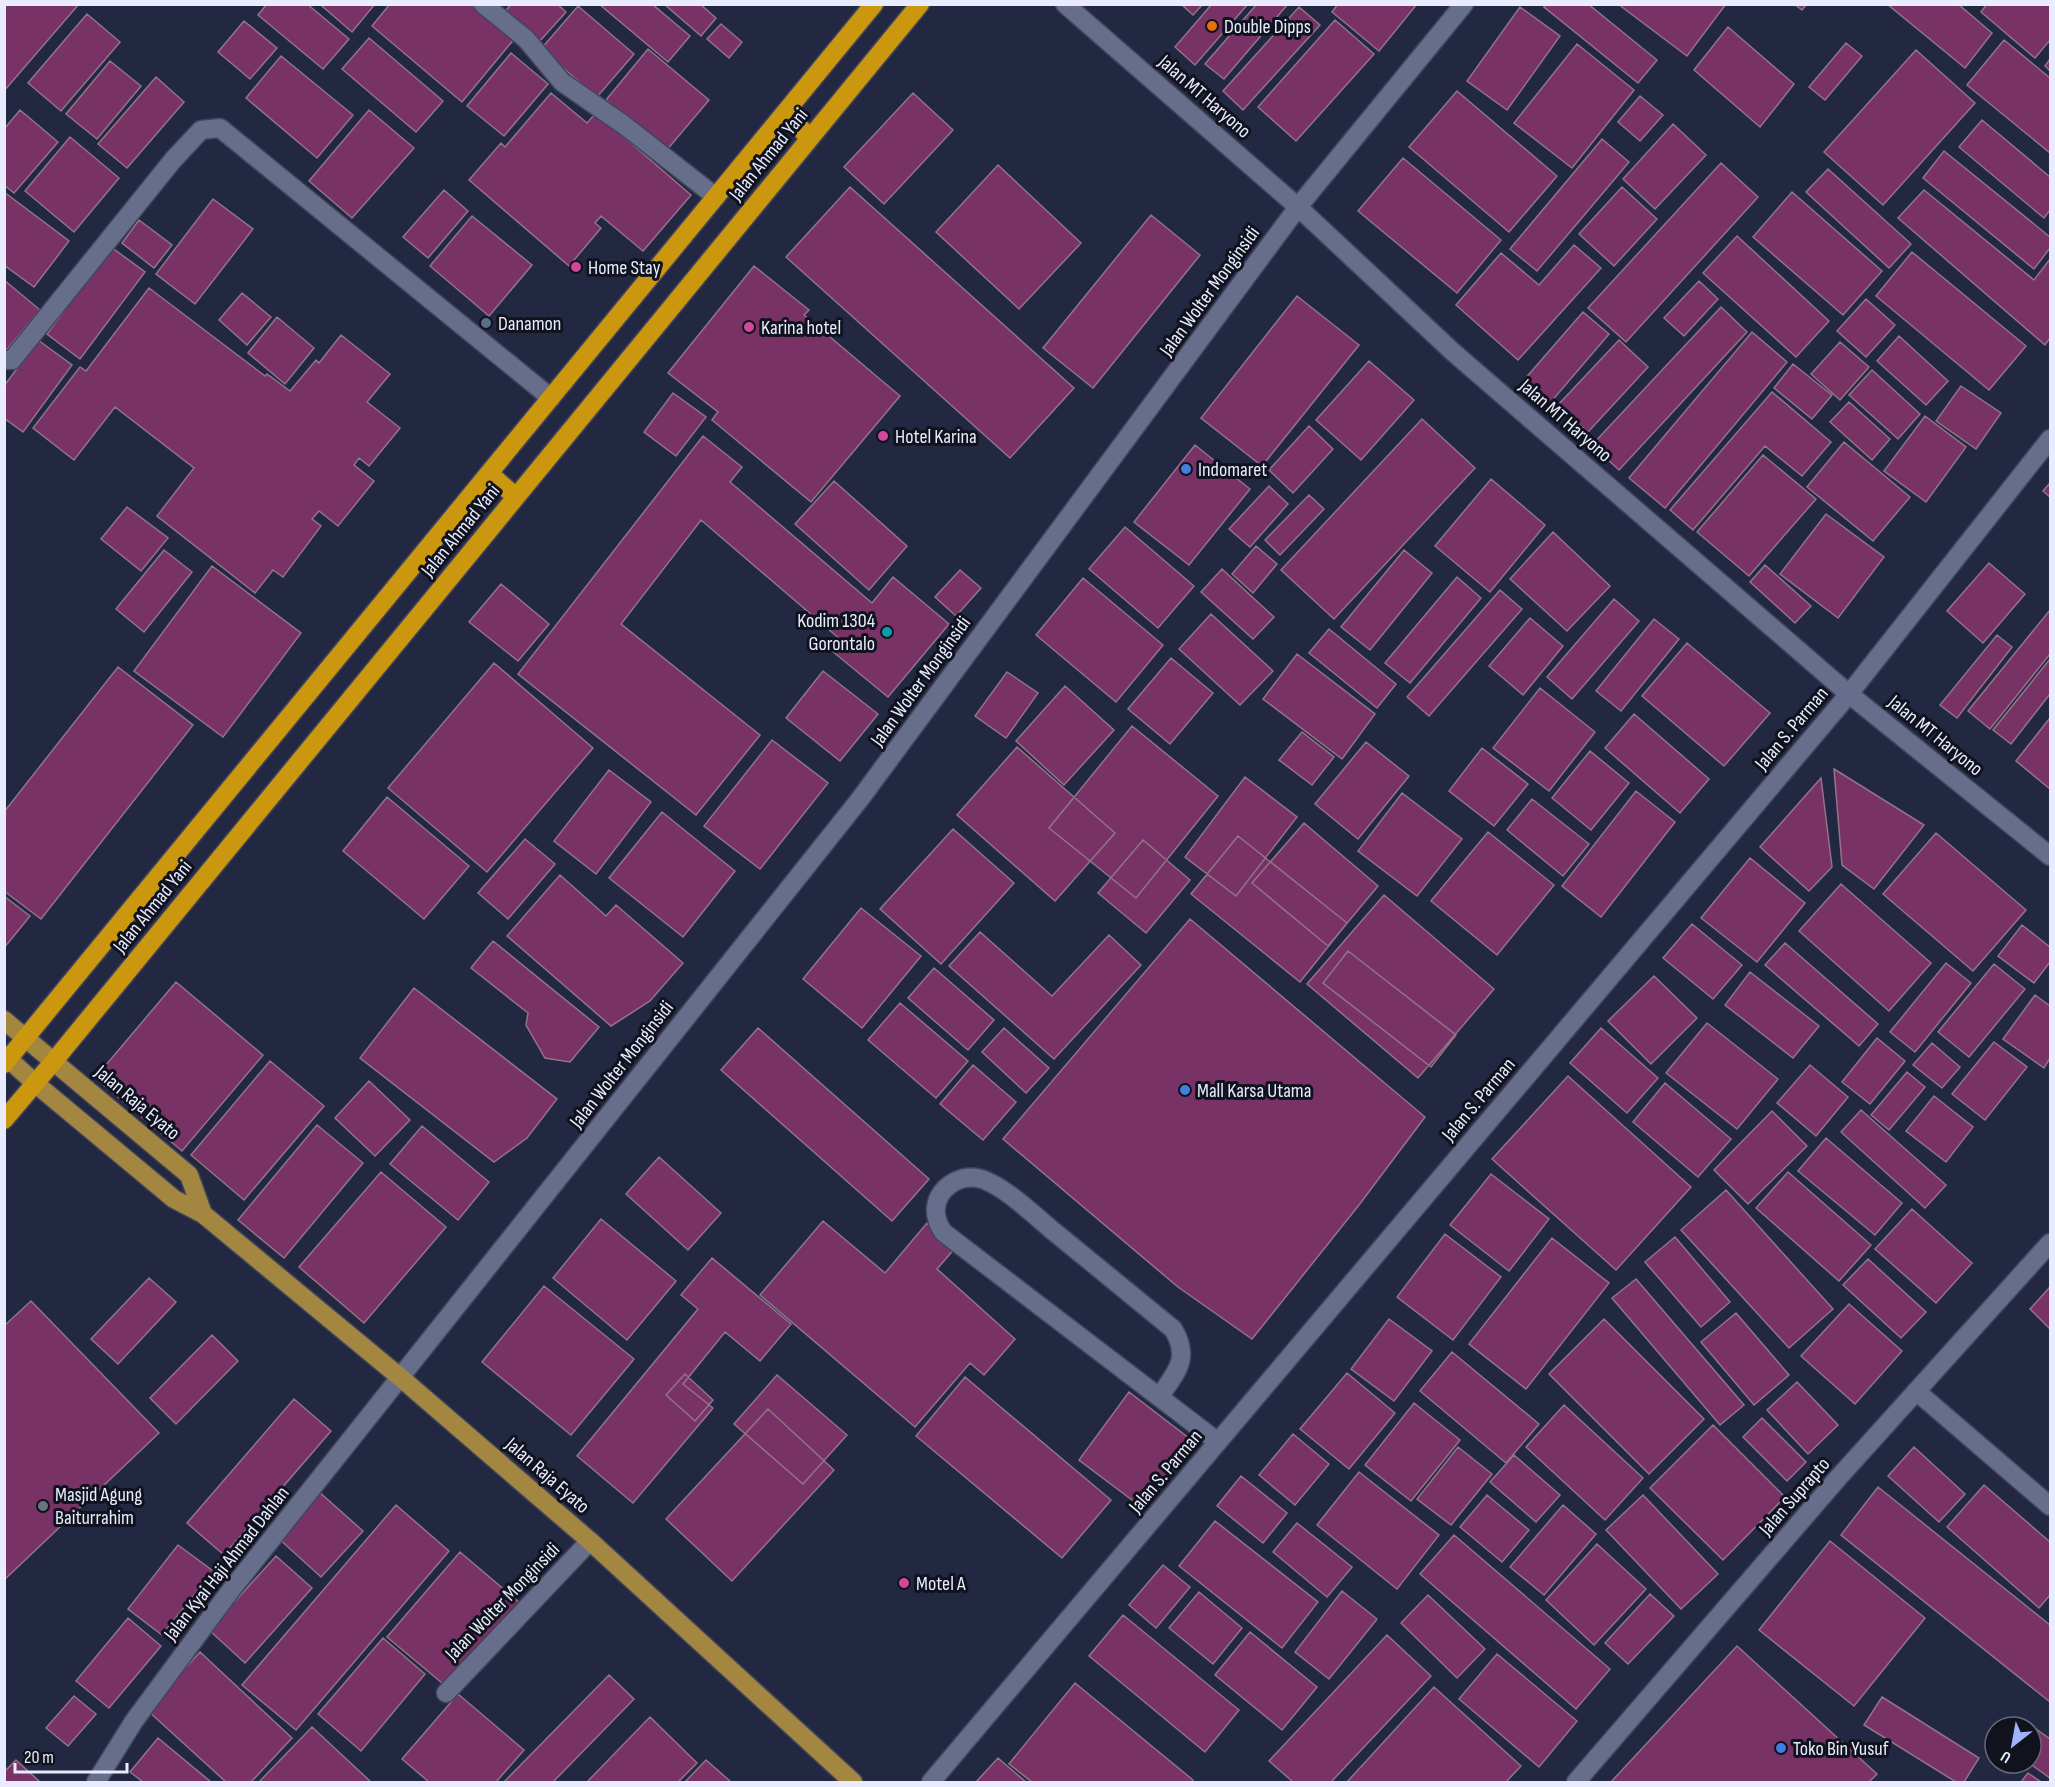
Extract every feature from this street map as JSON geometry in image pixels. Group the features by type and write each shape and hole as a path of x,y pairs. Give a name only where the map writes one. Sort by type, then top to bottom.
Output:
{"highway":[{"name":"Jalan Ahmad Yani","path":"6,1059 26,1038 874,4"},
{"name":"Jalan Ahmad Yani","path":"4,1119 36,1084 920,4"},
{"path":"787,110 810,139"},
{"path":"490,474 516,497"}],"main road":[{"name":"Jalan Raja Eyato","path":"4,1020 189,1175 203,1214"},
{"name":"Jalan Raja Eyato","path":"6,1059 174,1199 203,1214 401,1378 590,1541 853,1782"}],"street":[{"path":"483,4 526,39 562,82 624,125 716,197"},
{"name":"Jalan MT Haryono","path":"1065,4 1298,207 1453,352 1849,694 2050,856"},
{"name":"Jalan Wolter Monginsidi","path":"401,1378 860,799 1298,207 1464,4"},
{"path":"4,360 12,360 173,160 201,130 220,128 551,398"},
{"name":"Jalan S. Parman","path":"932,1782 1849,694 2050,439"},
{"path":"1159,1397 1179,1367 1182,1353 1180,1340 1173,1329 1012,1198 977,1178 963,1178 952,1182 940,1194 935,1213 943,1232 1159,1397 1218,1442"},
{"name":"Jalan Suprapto","path":"1576,1782 1838,1478 2050,1243"},
{"name":"Jalan Kyai Haji Ahmad Dahlan","path":"96,1782 134,1721 231,1590 401,1378"},
{"path":"1917,1391 2050,1506"},
{"name":"Jalan Wolter Monginsidi","path":"446,1692 590,1541"}],"building":[{"path":"4,4 79,4 4,91"},
{"path":"267,4 307,4 349,39 323,69 258,15"},
{"path":"324,4 375,4 352,32 322,6"},
{"path":"390,4 475,4 515,38 462,102 372,26"},
{"path":"511,4 557,4 566,12 539,42 505,12"},
{"path":"599,4 652,4 690,36 668,62"},
{"path":"664,4 700,4 716,18 701,36"},
{"path":"1181,4 1203,4 1193,15"},
{"name":"Double Dipps","path":"1212,4 1248,4 1195,65 1175,47"},
{"path":"1257,4 1288,4 1224,79 1205,64"},
{"path":"1338,4 1417,4 1379,51 1332,12"},
{"path":"1546,4 1588,4 1657,60 1638,83 1544,7"},
{"path":"1618,4 1726,4 1687,56"},
{"path":"1794,4 1807,4 1802,10"},
{"path":"1887,4 1958,4 1992,33 1965,68"},
{"path":"1987,4 2050,4 2050,40 2035,58 1981,12"},
{"path":"578,6 634,54 597,97 541,49"},
{"path":"1299,7 1320,25 1243,110 1223,91"},
{"path":"1520,7 1560,36 1507,110 1467,81"},
{"path":"87,14 120,42 61,111 28,83"},
{"path":"1335,20 1374,54 1296,141 1258,107"},
{"path":"244,21 277,48 250,79 218,52"},
{"path":"721,24 742,42 729,58 707,39"},
{"path":"1728,27 1794,84 1760,127 1694,70"},
{"path":"369,38 443,101 416,132 342,69"},
{"path":"2004,40 2050,78 2050,153 1967,85"},
{"path":"1846,43 1862,56 1825,100 1809,87"},
{"path":"1577,44 1634,90 1572,168 1514,123"},
{"path":"648,49 709,100 666,151 606,100"},
{"path":"1916,50 1975,103 1883,205 1824,152"},
{"path":"511,53 548,84 504,136 467,106"},
{"path":"281,56 353,115 317,158 246,98"},
{"path":"2050,59 2050,71 2045,66"},
{"path":"110,61 141,86 97,139 66,114"},
{"path":"156,77 184,102 127,168 98,144"},
{"path":"1457,91 1557,176 1509,232 1409,147"},
{"path":"551,93 587,123 596,113 691,195 643,251 601,216 595,223 601,228 569,266 469,180 501,143 505,147"},
{"path":"913,93 953,130 884,204 844,167"},
{"path":"1640,96 1663,115 1640,141 1618,122"},
{"path":"20,110 58,142 14,193 4,185 4,129"},
{"path":"369,110 414,148 352,218 309,181"},
{"path":"1982,120 2050,177 2050,210 2044,218 1959,147"},
{"path":"1673,124 1706,155 1655,209 1623,179"},
{"path":"70,137 119,178 74,232 25,191"},
{"path":"1602,139 1629,162 1537,271 1510,249"},
{"path":"1944,151 2050,237 2050,248 2034,269 1923,178"},
{"path":"1403,158 1501,240 1457,293 1358,211"},
{"path":"1721,163 1758,197 1626,342 1588,308"},
{"path":"998,165 1081,243 1019,309 936,232"},
{"path":"1828,169 1911,244 1889,268 1806,192"},
{"path":"850,187 1074,388 1010,458 786,257"},
{"path":"1622,187 1657,219 1614,266 1579,234"},
{"path":"444,190 468,211 428,258 403,237"},
{"path":"1924,190 2034,280 2050,259 2050,338 2045,345 1898,218"},
{"path":"4,192 69,241 34,287 4,265"},
{"path":"1792,192 1882,271 1843,315 1753,237"},
{"path":"213,199 253,229 195,304 156,274"},
{"path":"1151,215 1200,255 1093,388 1043,348"},
{"path":"472,216 532,265 489,316 430,266"},
{"path":"139,220 172,245 154,268 122,243"},
{"path":"1737,236 1829,321 1796,357 1703,273"},
{"path":"1574,245 1601,268 1518,360 1456,305 1501,253 1539,285"},
{"path":"111,247 145,272 80,359 47,334"},
{"path":"1912,252 2026,346 1989,390 1876,296"},
{"path":"754,266 809,310 804,315 900,396 811,502 712,420 718,412 668,373"},
{"path":"4,280 40,310 4,353"},
{"path":"1699,281 1718,299 1684,336 1664,318"},
{"path":"149,288 265,376 267,374 290,391 316,360 319,363 341,335 390,374 367,402 400,428 369,466 359,458 354,465 374,481 338,526 319,511 312,519 321,526 283,577 273,570 255,593 157,516 194,468 115,407 74,460 33,428 80,367 86,371"},
{"path":"242,293 271,317 247,345 219,320"},
{"path":"1297,296 1359,345 1262,466 1201,418"},
{"path":"1866,299 1895,325 1866,357 1837,331"},
{"path":"1721,307 1747,332 1619,470 1592,445"},
{"path":"1583,312 1609,334 1550,403 1524,380"},
{"path":"277,317 314,348 285,384 248,353"},
{"path":"1752,332 1787,362 1665,508 1629,478"},
{"path":"1899,336 1948,381 1926,405 1877,361"},
{"path":"38,340 72,365 23,432 4,418 4,386"},
{"path":"1619,340 1648,367 1588,432 1558,405"},
{"path":"1840,342 1869,367 1840,400 1811,374"},
{"path":"1369,361 1414,400 1361,460 1316,420"},
{"path":"1793,364 1832,395 1812,419 1774,388"},
{"path":"1872,370 1920,414 1898,439 1849,395"},
{"path":"1961,386 2001,413 1976,449 1936,421"},
{"path":"1772,392 1831,442 1802,476 1765,446 1693,530 1670,510"},
{"path":"673,393 706,417 676,456 644,432"},
{"path":"1849,402 1890,439 1872,460 1830,422"},
{"path":"1925,416 1966,447 1926,502 1884,471"},
{"path":"1422,419 1475,468 1334,619 1281,570"},
{"path":"1309,426 1333,449 1293,493 1269,470"},
{"name":"Kodim 1304 Gorontalo","path":"703,436 742,467 730,482 872,603 893,577 949,624 888,697 832,651 841,640 701,520 621,624 760,735 696,815 518,674"},
{"path":"1844,442 1910,497 1873,541 1807,487"},
{"path":"1195,445 1250,489 1189,565 1134,522"},
{"path":"1763,455 1816,499 1749,576 1697,532"},
{"path":"1491,479 1545,525 1490,592 1435,546"},
{"path":"834,481 907,546 869,590 795,524"},
{"path":"2050,483 2050,497 2043,491"},
{"path":"1269,486 1288,504 1250,547 1229,529"},
{"path":"1309,495 1324,509 1280,555 1265,540"},
{"path":"127,507 168,538 141,571 101,539"},
{"path":"1826,514 1884,557 1838,618 1780,574"},
{"path":"1125,527 1194,586 1158,628 1089,569"},
{"path":"1553,532 1610,586 1567,631 1510,579"},
{"path":"1256,546 1277,564 1253,593 1232,574"},
{"path":"164,550 192,572 144,632 116,609"},
{"path":"1404,550 1432,573 1370,650 1341,627"},
{"path":"1989,563 2025,594 1983,643 1947,611"},
{"path":"1765,565 1811,606 1795,623 1750,582"},
{"path":"212,566 301,633 223,737 134,671"},
{"path":"1222,569 1274,617 1253,639 1201,592"},
{"path":"960,570 981,588 956,616 935,597"},
{"path":"1457,577 1481,598 1410,683 1385,663"},
{"path":"1083,578 1163,645 1116,702 1036,635"},
{"path":"501,584 549,624 518,661 469,622"},
{"path":"1500,590 1522,609 1429,716 1407,697"},
{"path":"1614,599 1639,621 1572,699 1547,677"},
{"path":"2050,610 2050,654 1990,729 1968,711"},
{"path":"1211,614 1273,671 1240,705 1179,649"},
{"path":"1530,618 1563,646 1523,695 1489,666"},
{"path":"1654,619 1679,639 1621,711 1596,691"},
{"path":"1329,629 1396,684 1377,708 1309,653"},
{"path":"1997,635 2012,647 1957,718 1940,705"},
{"path":"1687,643 1770,713 1724,766 1642,696"},
{"path":"1297,654 1375,714 1342,759 1263,699"},
{"path":"1171,658 1213,693 1170,744 1128,709"},
{"path":"2050,659 2050,694 2011,744 1993,730"},
{"path":"494,663 593,748 487,872 388,788"},
{"path":"118,667 193,725 41,919 4,891 4,812"},
{"path":"823,671 878,714 840,761 786,718"},
{"path":"1007,672 1038,693 1006,738 975,716"},
{"path":"1065,686 1114,730 1064,785 1016,741"},
{"path":"1540,688 1595,732 1549,791 1493,748"},
{"path":"1634,714 1709,779 1680,813 1605,748"},
{"path":"2050,718 2050,789 2016,761"},
{"path":"1132,726 1218,796 1136,898 1049,828"},
{"path":"1302,732 1334,757 1312,785 1279,760"},
{"path":"772,740 828,783 760,869 704,826"},
{"path":"1366,742 1409,776 1358,839 1315,804"},
{"path":"1017,747 1115,833 1055,901 957,815"},
{"path":"1482,748 1528,784 1494,826 1449,791"},
{"path":"1590,751 1629,783 1591,830 1552,798"},
{"path":"1834,769 1924,825 1874,889 1842,865"},
{"path":"609,770 651,802 596,874 554,841"},
{"path":"1245,777 1297,817 1236,896 1185,857"},
{"path":"1821,778 1832,867 1809,891 1760,847"},
{"path":"1636,791 1675,822 1601,917 1562,886"},
{"path":"1402,793 1462,839 1417,896 1358,851"},
{"path":"387,797 469,866 424,919 343,851"},
{"path":"1532,799 1589,844 1563,876 1507,830"},
{"path":"662,812 735,871 683,937 609,878"},
{"path":"1304,823 1378,886 1328,946 1252,883"},
{"path":"953,829 1014,883 941,964 880,909"},
{"path":"1488,832 1554,885 1497,955 1431,901"},
{"path":"1936,833 2026,910 1973,971 1883,894"},
{"path":"1238,836 1347,923 1300,982 1191,894"},
{"path":"525,839 555,864 508,919 478,893"},
{"path":"1143,840 1190,880 1146,933 1098,893"},
{"path":"1750,858 1805,903 1757,962 1701,918"},
{"path":"560,875 606,916 616,905 683,963 650,1001 611,1026 507,936"},
{"path":"1841,884 1931,963 1889,1011 1799,931"},
{"path":"1384,895 1494,989 1418,1078 1307,984"},
{"path":"4,896 30,916 4,948"},
{"path":"861,908 921,956 862,1028 803,979"},
{"path":"1190,919 1425,1117 1359,1205 1252,1339 1178,1287 1003,1139"},
{"path":"1692,924 1742,965 1713,999 1663,958"},
{"path":"2022,925 2050,947 2050,962 2034,983 1998,956"},
{"path":"980,932 1052,996 1109,935 1141,965 1054,1059 949,966"},
{"path":"493,941 599,1027 570,1062 545,1058 526,1025 528,1013 471,968"},
{"path":"1785,943 1878,1024 1859,1046 1765,965"},
{"path":"1348,951 1456,1035 1431,1067 1323,983"},
{"path":"1946,963 1971,983 1915,1052 1890,1032"},
{"path":"1994,964 2025,989 1969,1057 1938,1032"},
{"path":"934,968 994,1020 968,1050 908,998"},
{"path":"1750,972 1819,1026 1793,1058 1725,1005"},
{"path":"1654,976 1697,1018 1651,1064 1608,1021"},
{"path":"176,982 263,1055 182,1151 95,1078"},
{"path":"414,988 557,1099 527,1138 494,1162 360,1058"},
{"path":"2035,995 2050,1006 2050,1058 2044,1068 2003,1039"},
{"path":"900,1003 968,1061 936,1098 868,1040"},
{"path":"1707,1023 1778,1079 1737,1129 1666,1073"},
{"path":"758,1028 929,1179 892,1221 721,1070"},
{"path":"1004,1028 1049,1068 1026,1093 982,1052"},
{"path":"1601,1028 1658,1078 1627,1113 1570,1063"},
{"path":"1877,1038 1905,1061 1870,1104 1842,1082"},
{"path":"1994,1042 2027,1067 1985,1120 1952,1094"},
{"path":"1932,1043 1960,1067 1942,1088 1913,1065"},
{"path":"270,1061 324,1106 244,1200 191,1155"},
{"path":"973,1065 1016,1102 983,1140 940,1104"},
{"path":"1810,1065 1848,1097 1816,1136 1777,1103"},
{"path":"1907,1072 1925,1087 1889,1130 1871,1115"},
{"path":"1568,1076 1691,1187 1616,1270 1492,1159"},
{"path":"369,1081 410,1120 375,1156 335,1118"},
{"path":"1665,1083 1731,1139 1698,1177 1633,1122"},
{"path":"1934,1096 1973,1127 1946,1162 1906,1131"},
{"path":"1861,1110 1946,1185 1925,1208 1841,1132"},
{"path":"1772,1111 1807,1146 1748,1204 1714,1170"},
{"path":"317,1125 363,1163 284,1258 238,1220"},
{"path":"422,1126 489,1182 458,1220 390,1164"},
{"path":"1826,1138 1902,1203 1875,1235 1798,1171"},
{"path":"659,1157 721,1213 688,1250 626,1194"},
{"path":"381,1172 446,1227 364,1323 299,1267"},
{"path":"1788,1172 1871,1245 1839,1281 1756,1208"},
{"path":"1491,1174 1549,1219 1509,1271 1450,1225"},
{"path":"1726,1190 1833,1309 1789,1348 1681,1230"},
{"path":"1912,1209 1972,1263 1936,1303 1875,1249"},
{"path":"601,1219 676,1281 627,1340 553,1278"},
{"path":"823,1221 885,1273 927,1223 956,1247 937,1269 1015,1339 984,1375 970,1363 915,1427 760,1295"},
{"path":"1445,1234 1501,1277 1453,1340 1397,1297"},
{"path":"1675,1237 1730,1302 1701,1327 1645,1262"},
{"path":"1552,1238 1609,1283 1526,1389 1469,1344"},
{"path":"712,1258 791,1324 760,1361 725,1332 683,1384 713,1408 633,1503 577,1456 698,1309 681,1295"},
{"path":"1868,1259 1926,1312 1901,1338 1843,1285"},
{"path":"149,1278 176,1302 118,1364 91,1339"},
{"path":"1636,1279 1744,1405 1720,1425 1612,1298"},
{"path":"544,1286 634,1359 571,1435 482,1362"},
{"path":"2050,1287 2050,1329 2030,1309"},
{"name":"Masjid Agung Baiturrahim","path":"31,1301 159,1433 4,1580 4,1326"},
{"path":"1849,1304 1902,1351 1855,1404 1801,1356"},
{"path":"1736,1313 1789,1375 1754,1405 1701,1342"},
{"path":"1389,1319 1432,1351 1394,1401 1351,1369"},
{"path":"1604,1319 1704,1419 1649,1474 1549,1374"},
{"path":"212,1335 238,1361 176,1424 150,1398"},
{"path":"1452,1352 1539,1424 1506,1463 1420,1391"},
{"path":"1347,1373 1395,1413 1349,1469 1300,1429"},
{"path":"685,1374 713,1400 695,1421 666,1395"},
{"path":"777,1375 847,1435 803,1484 734,1424"},
{"path":"965,1377 1111,1500 1062,1558 916,1436"},
{"path":"1797,1382 1838,1425 1808,1454 1767,1410"},
{"path":"1129,1392 1194,1442 1144,1509 1079,1460"},
{"path":"294,1399 331,1431 224,1555 187,1523"},
{"path":"1414,1403 1460,1440 1411,1501 1365,1465"},
{"path":"1564,1405 1643,1478 1605,1520 1526,1447"},
{"path":"768,1409 834,1470 732,1581 666,1519"},
{"path":"1762,1418 1806,1462 1787,1481 1743,1437"},
{"path":"1713,1425 1785,1497 1723,1560 1650,1488"},
{"path":"1293,1434 1329,1464 1295,1505 1259,1475"},
{"path":"1458,1447 1492,1474 1451,1525 1417,1499"},
{"path":"1914,1447 1965,1494 1939,1522 1888,1476"},
{"path":"1514,1455 1560,1495 1536,1522 1490,1482"},
{"path":"1359,1472 1439,1535 1397,1589 1317,1525"},
{"path":"1241,1476 1287,1513 1263,1543 1217,1506"},
{"path":"1984,1485 2050,1542 2050,1595 2039,1608 1947,1527"},
{"path":"1878,1487 2050,1625 2050,1702 1841,1535"},
{"path":"318,1491 363,1531 321,1577 277,1537"},
{"path":"1487,1495 1529,1530 1502,1562 1460,1527"},
{"path":"1643,1495 1718,1574 1681,1609 1606,1530"},
{"path":"396,1505 449,1551 296,1730 242,1685"},
{"path":"1563,1505 1596,1534 1544,1595 1510,1567"},
{"path":"1215,1521 1318,1602 1282,1648 1179,1566"},
{"path":"1297,1523 1352,1567 1327,1597 1273,1552"},
{"path":"1454,1535 1610,1669 1576,1709 1420,1574"},
{"path":"1830,1541 1925,1618 1854,1706 1759,1630"},
{"path":"1597,1544 1646,1589 1594,1645 1546,1600"},
{"path":"178,1545 213,1571 162,1635 128,1609"},
{"path":"460,1552 520,1603 448,1688 387,1637"},
{"path":"276,1556 312,1588 245,1663 209,1630"},
{"path":"1163,1565 1190,1587 1156,1628 1129,1605"},
{"path":"1342,1591 1377,1619 1329,1679 1295,1652"},
{"path":"1199,1592 1242,1628 1213,1664 1169,1628"},
{"path":"1650,1594 1674,1616 1628,1664 1605,1643"},
{"path":"1428,1595 1485,1649 1457,1678 1401,1623"},
{"path":"1123,1615 1239,1710 1205,1752 1089,1656"},
{"path":"128,1618 161,1646 109,1708 76,1681"},
{"path":"1250,1632 1317,1687 1282,1730 1215,1675"},
{"path":"1387,1635 1431,1676 1331,1782 1293,1782 1269,1761"},
{"path":"383,1638 425,1674 361,1751 318,1714"},
{"path":"1737,1646 1877,1774 1869,1782 1611,1782"},
{"path":"200,1652 292,1738 251,1782 226,1782 147,1710"},
{"path":"1497,1654 1577,1721 1539,1767 1459,1699"},
{"path":"609,1675 634,1699 553,1782 504,1782"},
{"path":"1075,1683 1193,1780 1191,1782 1032,1782 1009,1764"},
{"path":"1434,1687 1521,1766 1506,1782 1347,1782"},
{"path":"458,1694 524,1750 496,1782 429,1782 402,1759"},
{"path":"74,1696 96,1714 68,1746 46,1728"},
{"path":"1882,1697 1979,1758 1964,1782 1956,1782 1864,1725"},
{"path":"650,1717 697,1763 678,1782 587,1782"},
{"path":"312,1727 371,1782 259,1782"},
{"path":"2043,1734 2050,1739 2050,1778 2043,1773"},
{"path":"158,1738 211,1782 143,1782 130,1772"},
{"path":"998,1758 1026,1782 976,1782"},
{"path":"16,1760 40,1782 4,1782 4,1772"},
{"path":"706,1760 731,1782 685,1782"},
{"path":"2026,1775 2031,1775 2041,1782 2021,1782"}],"place":[{"name":"Double Dipps","path":"1212,26"},
{"name":"Home Stay","path":"576,267"},
{"name":"Danamon","path":"486,323"},
{"name":"Karina hotel","path":"749,327"},
{"name":"Hotel Karina","path":"883,436"},
{"name":"Indomaret","path":"1186,469"},
{"name":"Kodim 1304 Gorontalo","path":"887,632"},
{"name":"Mall Karsa Utama","path":"1185,1090"},
{"name":"Masjid Agung Baiturrahim","path":"43,1506"},
{"name":"Motel A","path":"904,1583"},
{"name":"Toko Bin Yusuf","path":"1781,1748"}]}
